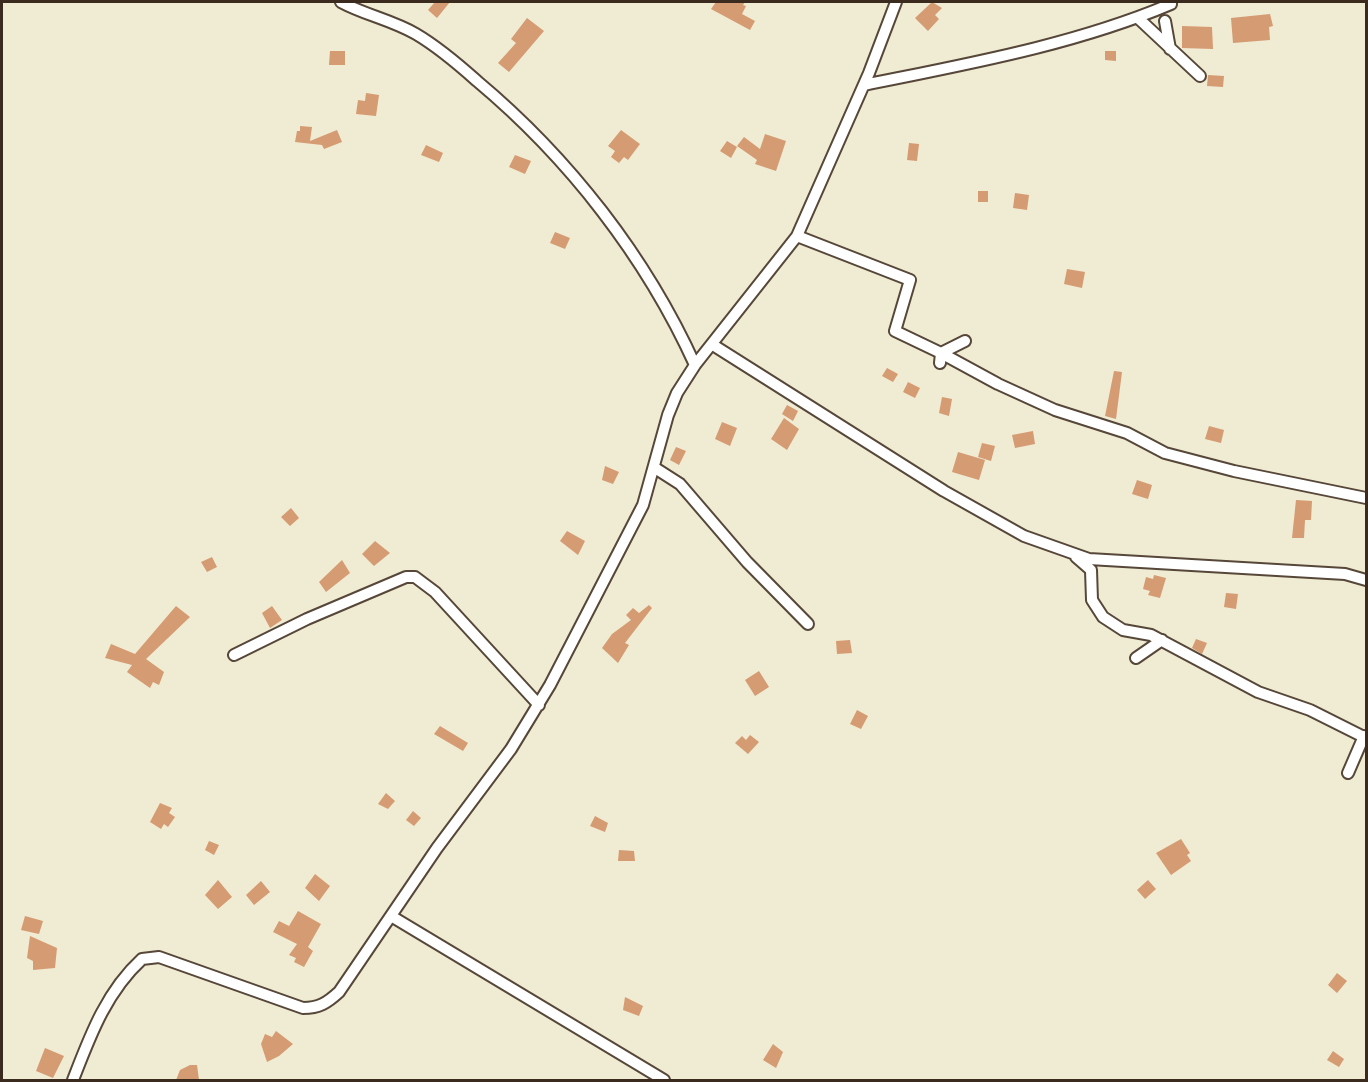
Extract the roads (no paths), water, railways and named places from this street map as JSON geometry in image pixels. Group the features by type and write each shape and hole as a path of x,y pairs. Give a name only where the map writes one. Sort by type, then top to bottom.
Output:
{"street":[{"path":"340,2 363,14 389,21 414,33 443,53 516,113 557,159 624,242 670,312 695,365"},
{"path":"73,1080 94,1026 108,1000 142,959 159,957 303,1008 315,1008 326,1003 339,992 539,705 643,505 668,415 677,393 695,365 797,236 864,85 896,2"},
{"path":"864,85 992,59 1138,18 1171,4"},
{"path":"1138,18 1200,76"},
{"path":"1165,21 1170,49"},
{"path":"797,236 910,280 895,331 940,358 1045,405 1127,433 1165,453 1234,471 1366,498"},
{"path":"940,358 965,341"},
{"path":"712,345 944,491 1024,536 1089,559 1345,574 1366,580"},
{"path":"655,468 680,484 747,562 808,624"},
{"path":"1071,552 1091,570 1092,600 1102,617 1123,630 1151,635 1162,640 1258,692 1310,710 1365,737 1348,773"},
{"path":"234,655 307,619 406,578 415,577 435,592 539,705"},
{"path":"1136,658 1162,640"},
{"path":"391,916 664,1080"}]}
